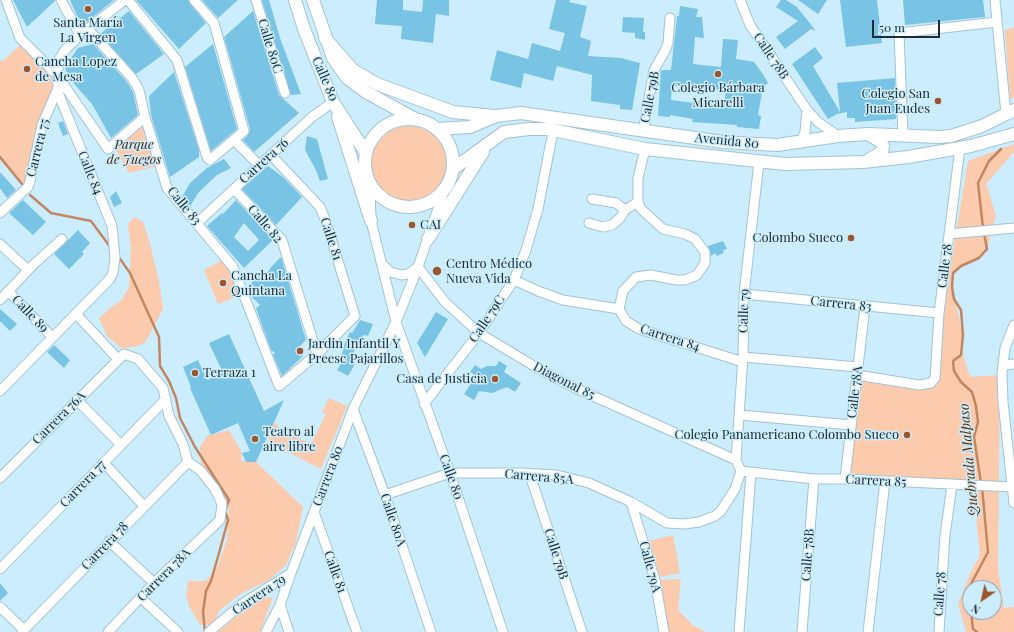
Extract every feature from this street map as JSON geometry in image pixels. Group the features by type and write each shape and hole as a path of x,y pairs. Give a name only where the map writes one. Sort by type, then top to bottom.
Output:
{"main road":[{"name":"Calle 80","path":"295,0 304,29 333,102 366,152"},
{"name":"Calle 80","path":"313,0 325,38 333,58 339,67 356,85 418,120"},
{"path":"325,38 353,70 377,84 453,112 496,116"},
{"path":"333,102 371,222"},
{"name":"Avenida 80","path":"437,129 470,127 496,116 533,114 643,131 763,145 777,145 838,136 868,134 903,134 939,137 951,136 982,126 1010,112"},
{"path":"401,120 418,120 437,129 450,147 453,169 445,188 440,195 428,202 407,207 390,202 379,194 370,184 365,163 366,152 373,137 386,126 401,120"},
{"name":"Avenida 80","path":"453,169 504,132 529,129 553,131 645,149 785,164 864,162 908,157 960,148 1014,134"},
{"path":"864,162 879,155 883,149 881,142 868,134"},
{"path":"428,239 488,144"}],"street":[{"name":"Calle 84","path":"6,0 20,38 57,75 108,149 144,117"},
{"path":"57,75 62,54 80,35 125,0"},
{"path":"128,0 177,60 207,157 210,160 244,131 214,23 194,0"},
{"name":"Calle 80C","path":"256,0 285,93"},
{"name":"Calle 78B","path":"740,0 750,25 807,110 818,122 838,136"},
{"path":"995,0 1010,112"},
{"path":"64,2 80,35"},
{"name":"Calle 79B","path":"643,131 654,70 666,51 668,43 670,18"},
{"path":"903,134 899,33 997,22"},
{"name":"Calle 83","path":"88,29 132,78 139,90 144,117 167,188 233,267 279,386 317,354"},
{"name":"Calle 84","path":"57,75 59,95 112,226 114,241 115,258 113,272 110,279 76,314"},
{"name":"Carrera 75","path":"0,213 28,187 42,126 58,86"},
{"name":"Carrera 76","path":"197,223 312,117 333,102"},
{"path":"801,142 805,132 807,110"},
{"name":"Calle 79C","path":"424,404 479,333 514,280 526,250 538,209 553,131"},
{"path":"234,140 259,165"},
{"name":"Calle 78","path":"931,383 935,375 939,313 960,148"},
{"path":"514,280 563,300 619,309 623,291 636,277 651,275 676,280 685,280 695,276 704,268 706,260 705,252 697,241 685,234 661,228 643,212 638,202 638,178 645,149"},
{"name":"Calle 81","path":"271,155 320,208 355,316 317,354"},
{"name":"Calle 79","path":"736,460 743,360 744,294 759,162"},
{"name":"Calle 80","path":"370,184 371,222 396,322 424,404 450,473 503,632"},
{"path":"396,322 418,267 445,188"},
{"name":"Calle 82","path":"234,189 282,240 317,354"},
{"path":"592,198 616,203 625,210"},
{"path":"589,223 603,227 612,225 620,218 625,210 638,202"},
{"path":"949,234 1014,228"},
{"path":"0,300 28,270 62,239"},
{"path":"0,244 28,270"},
{"path":"380,260 385,268 396,274 408,274 418,267"},
{"name":"Diagonal 85","path":"418,267 445,302 479,333 539,369 575,388 736,460"},
{"name":"Calle 89","path":"8,291 52,337"},
{"name":"Carrera 83","path":"744,294 939,313"},
{"name":"Calle 78A","path":"845,479 865,306"},
{"name":"Carrera 84","path":"619,309 626,321 639,329 743,360 857,371 919,385 931,383"},
{"path":"0,391 76,314 118,359 124,354 138,359 163,388 169,416 183,444 188,462"},
{"name":"Carrera 80","path":"266,632 280,605 290,573 353,409 396,322"},
{"path":"1014,325 1005,348 1003,365 1003,402 1010,473 1008,486 1014,500"},
{"name":"Carrera 76A","path":"0,478 118,359"},
{"path":"1003,365 1014,364"},
{"name":"Carrera 77","path":"0,569 166,399"},
{"path":"77,400 122,444"},
{"name":"Calle 80A","path":"353,409 385,495 431,632"},
{"path":"740,415 851,426"},
{"path":"736,460 741,472"},
{"name":"Carrera 78","path":"23,631 109,541 188,462"},
{"name":"Carrera 78A","path":"108,632 154,583 220,520 222,504 215,489 200,470 188,462"},
{"path":"104,463 144,506"},
{"name":"Carrera 85A","path":"385,495 450,473 557,475 599,486 631,502 667,523 684,524 699,522 721,511 735,490 741,472"},
{"name":"Carrera 85","path":"741,472 814,479 1008,486"},
{"path":"739,632 751,473"},
{"name":"Calle 79B","path":"530,475 582,632"},
{"name":"Calle 78B","path":"802,632 814,479"},
{"path":"868,632 885,481"},
{"name":"Calle 78","path":"939,632 944,543 952,485"},
{"name":"Calle 79A","path":"631,502 655,580 664,632"},
{"name":"Calle 81","path":"314,512 357,632"},
{"path":"109,541 154,583"},
{"name":"Carrera 79","path":"210,632 242,604 290,573"},
{"path":"141,598 178,632"},
{"path":"280,605 289,632"},
{"path":"0,607 23,631"}],"green space":[{"path":"1014,27 1014,97 1010,100 1005,30"},
{"path":"21,44 53,76 54,88 33,150 26,180 22,184 0,160 0,58 2,62"},
{"path":"409,126 424,129 436,137 444,149 447,164 444,179 436,191 424,199 409,202 394,199 382,191 374,179 371,164 374,149 382,137 394,129"},
{"name":"Parque de Juegos","path":"142,127 154,167 129,173 114,147"},
{"path":"1014,144 1014,152 986,184 996,215 987,249 979,258 961,266 953,273 952,287 963,335 961,348 970,377 1000,375 998,568 1000,580 968,580 980,555 973,489 845,480 858,376 931,383 968,161"},
{"path":"134,217 143,222 149,240 159,281 163,309 145,343 135,347 121,348 107,336 99,318 121,301 129,287 131,248 128,224"},
{"name":"Cancha La Quintana","path":"227,258 241,295 218,304 204,270"},
{"path":"329,398 347,406 321,469 268,442 274,422 282,430 311,444 326,414 322,412"},
{"path":"229,430 242,453 241,461 256,462 303,507 296,542 286,565 269,580 242,593 219,611 214,624 200,625 189,606 186,595 188,581 206,581 217,568 227,540 229,507 217,484 201,465 200,447 207,436"},
{"path":"673,535 680,573 660,577 649,541"},
{"path":"681,579 678,610 693,625 706,632 664,632 655,580"},
{"path":"962,594 962,618 958,604"},
{"path":"1002,595 1004,608 1014,607 1014,632 966,632 963,620 1002,620"},
{"path":"273,597 260,632 218,632 250,605 261,598"}],"building":[{"path":"13,0 55,0 55,1 27,27"},
{"name":"Santa María La Virgen","path":"70,0 114,0 87,22 78,18"},
{"path":"136,0 188,0 206,23 179,49"},
{"path":"202,0 238,0 218,18"},
{"path":"262,0 269,0 280,38 301,94 291,95"},
{"path":"377,0 403,0 403,10 422,12 423,0 449,0 449,16 436,14 433,43 401,39 402,26 375,24"},
{"path":"556,0 570,0 569,2 587,6 580,37 591,41 588,56 621,58 640,63 632,110 620,109 620,105 591,101 592,75 557,66 553,81 524,73 521,88 490,80 497,50 528,59 532,43 560,51 565,33 549,29"},
{"path":"781,0 786,0 797,7 816,31 811,29 785,49 776,37 798,21 776,7"},
{"path":"798,0 827,0 818,14"},
{"path":"840,0 877,0 882,43 846,47"},
{"path":"903,0 983,0 985,17 905,25"},
{"path":"680,6 698,9 696,17 702,17 704,38 695,37 693,64 721,67 723,39 738,40 736,59 754,62 763,74 768,83 763,87 758,115 761,116 759,129 737,127 737,125 692,122 693,119 670,115 670,117 658,116 661,70 671,70 677,16 679,16","holes":["672,86 726,90 724,104 694,103 671,100"]},
{"path":"129,11 164,54 136,74 100,34"},
{"path":"253,11 279,95 299,113 254,152 243,140 248,135 250,129 224,37"},
{"path":"623,17 644,18 643,32 645,32 645,40 635,38 635,33 622,32"},
{"path":"93,44 127,82 133,92 138,115 111,138 92,104 68,77 65,67 78,48"},
{"path":"213,44 237,129 211,151 185,67"},
{"path":"815,47 823,58 813,66 840,112 837,83 895,78 896,119 855,122 855,118 847,118 847,112 837,114 828,119 792,64"},
{"path":"174,72 199,150 199,157 170,177 151,115 149,96"},
{"path":"63,121 68,134 63,136 58,123"},
{"path":"307,136 317,139 328,179 320,181 305,150"},
{"path":"224,159 231,168 217,175 199,192 190,206 182,197 190,183 207,168"},
{"path":"268,166 283,177 302,197 276,225 242,189"},
{"path":"0,172 16,190 7,198 0,188"},
{"path":"116,191 122,203 114,207 110,197"},
{"path":"23,200 46,222 33,235 9,213"},
{"path":"236,200 273,240 244,268 207,226 222,213 223,214","holes":["244,223 259,240 248,251 234,237"]},
{"path":"78,230 90,243 82,252 84,254 69,269 54,254"},
{"path":"723,241 727,249 723,250 724,253 717,256 715,253 711,256 708,246"},
{"path":"281,257 306,340 296,350 303,356 282,376 273,355 275,353 271,350 256,308 260,305 251,296 257,291 251,283 259,275 263,280 271,267"},
{"path":"0,309 17,324 10,331 0,321"},
{"path":"436,312 448,319 425,357 417,343"},
{"path":"360,320 373,324 368,336 364,335 356,347 350,362 355,364 348,376 337,370 344,359 341,358 350,332 352,333"},
{"path":"229,334 264,411 284,400 256,462 246,462 242,453 250,451 238,423 211,435 190,388 191,387 183,367 198,360 207,380 223,373 209,343"},
{"path":"54,345 70,360 64,368 47,352"},
{"name":"Casa de Justicia","path":"499,361 507,366 504,372 521,383 515,392 507,387 492,393 479,391 474,400 464,394 476,376 470,372 475,365 481,369 487,366 496,366"},
{"path":"0,583 8,593 0,601"}],"waterway":[{"name":"Quebrada Malpaso","path":"983,228 978,183 989,161 1001,149"},
{"path":"0,157 22,184"},
{"path":"30,195 51,213 91,221 111,248"},
{"name":"Quebrada Malpaso","path":"981,483 974,437 978,422 976,406 972,392 961,382 954,371 953,361 961,355 963,335 961,310 954,299 952,287 953,273 961,266 979,258 987,249 984,233"},
{"path":"118,256 130,273 159,337 160,366 169,381 176,398 180,418 195,447 229,500 225,511 228,520 211,581 206,591 203,612 205,632"},
{"name":"Quebrada Malpaso","path":"973,580 988,552 982,487"},
{"name":"Quebrada Malpaso","path":"972,620 973,629 977,632"}],"place":[{"name":"Santa María La Virgen","path":"88,9"},
{"name":"Cancha Lopez de Mesa","path":"27,69"},
{"name":"Colegio Bárbara Micarelli","path":"718,74"},
{"name":"Colegio San Juan Eudes","path":"938,101"},
{"name":"CAI","path":"412,225"},
{"name":"Colombo Sueco","path":"851,238"},
{"name":"Centro Médico Nueva Vida","path":"437,271"},
{"name":"Cancha La Quintana","path":"223,283"},
{"name":"Jardin Infantil Y Preesc Pajarillos","path":"300,351"},
{"name":"Terraza 1","path":"195,373"},
{"name":"Casa de Justicia","path":"495,379"},
{"name":"Colegio Panamericano Colombo Sueco","path":"907,435"},
{"name":"Teatro al aire libre","path":"255,439"}]}
